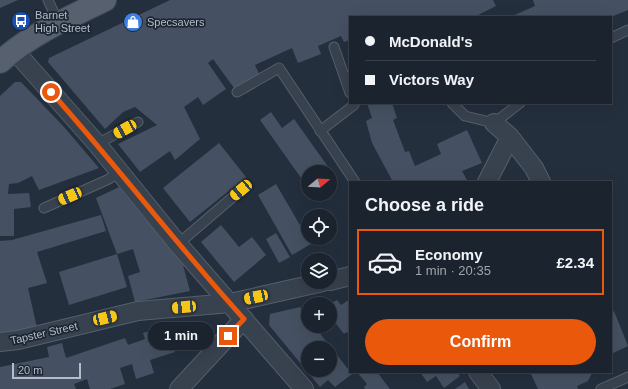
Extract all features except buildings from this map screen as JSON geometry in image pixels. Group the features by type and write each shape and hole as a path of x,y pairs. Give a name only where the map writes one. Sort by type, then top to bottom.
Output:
{"main road":[{"path":"7,56 58,22 105,0"}],"street":[{"path":"7,56 97,144 178,244 304,389"},
{"path":"501,118 510,137 534,168 540,181"},
{"path":"488,181 510,137"},
{"path":"337,279 349,276"},
{"name":"Tapster Street","path":"0,342 18,340 138,311 230,303 301,287"},
{"path":"179,389 244,319"},
{"path":"479,373 491,389"}],"lane":[{"path":"48,0 58,22"},
{"path":"612,38 628,30"},
{"path":"334,47 349,90"},
{"path":"237,92 279,68 354,181"},
{"path":"320,131 354,104"},
{"path":"453,104 465,116 501,118 519,104"},
{"path":"501,118 505,104"},
{"path":"97,144 138,122"},
{"path":"44,208 110,179 119,171"},
{"path":"178,244 241,190"},
{"path":"601,389 628,377"}],"place":[{"name":"Barnet High Street","path":"21,21"},
{"name":"Specsavers","path":"133,22"}],"route":[{"path":"51,92 97,144 178,244 244,319 228,336"}]}
